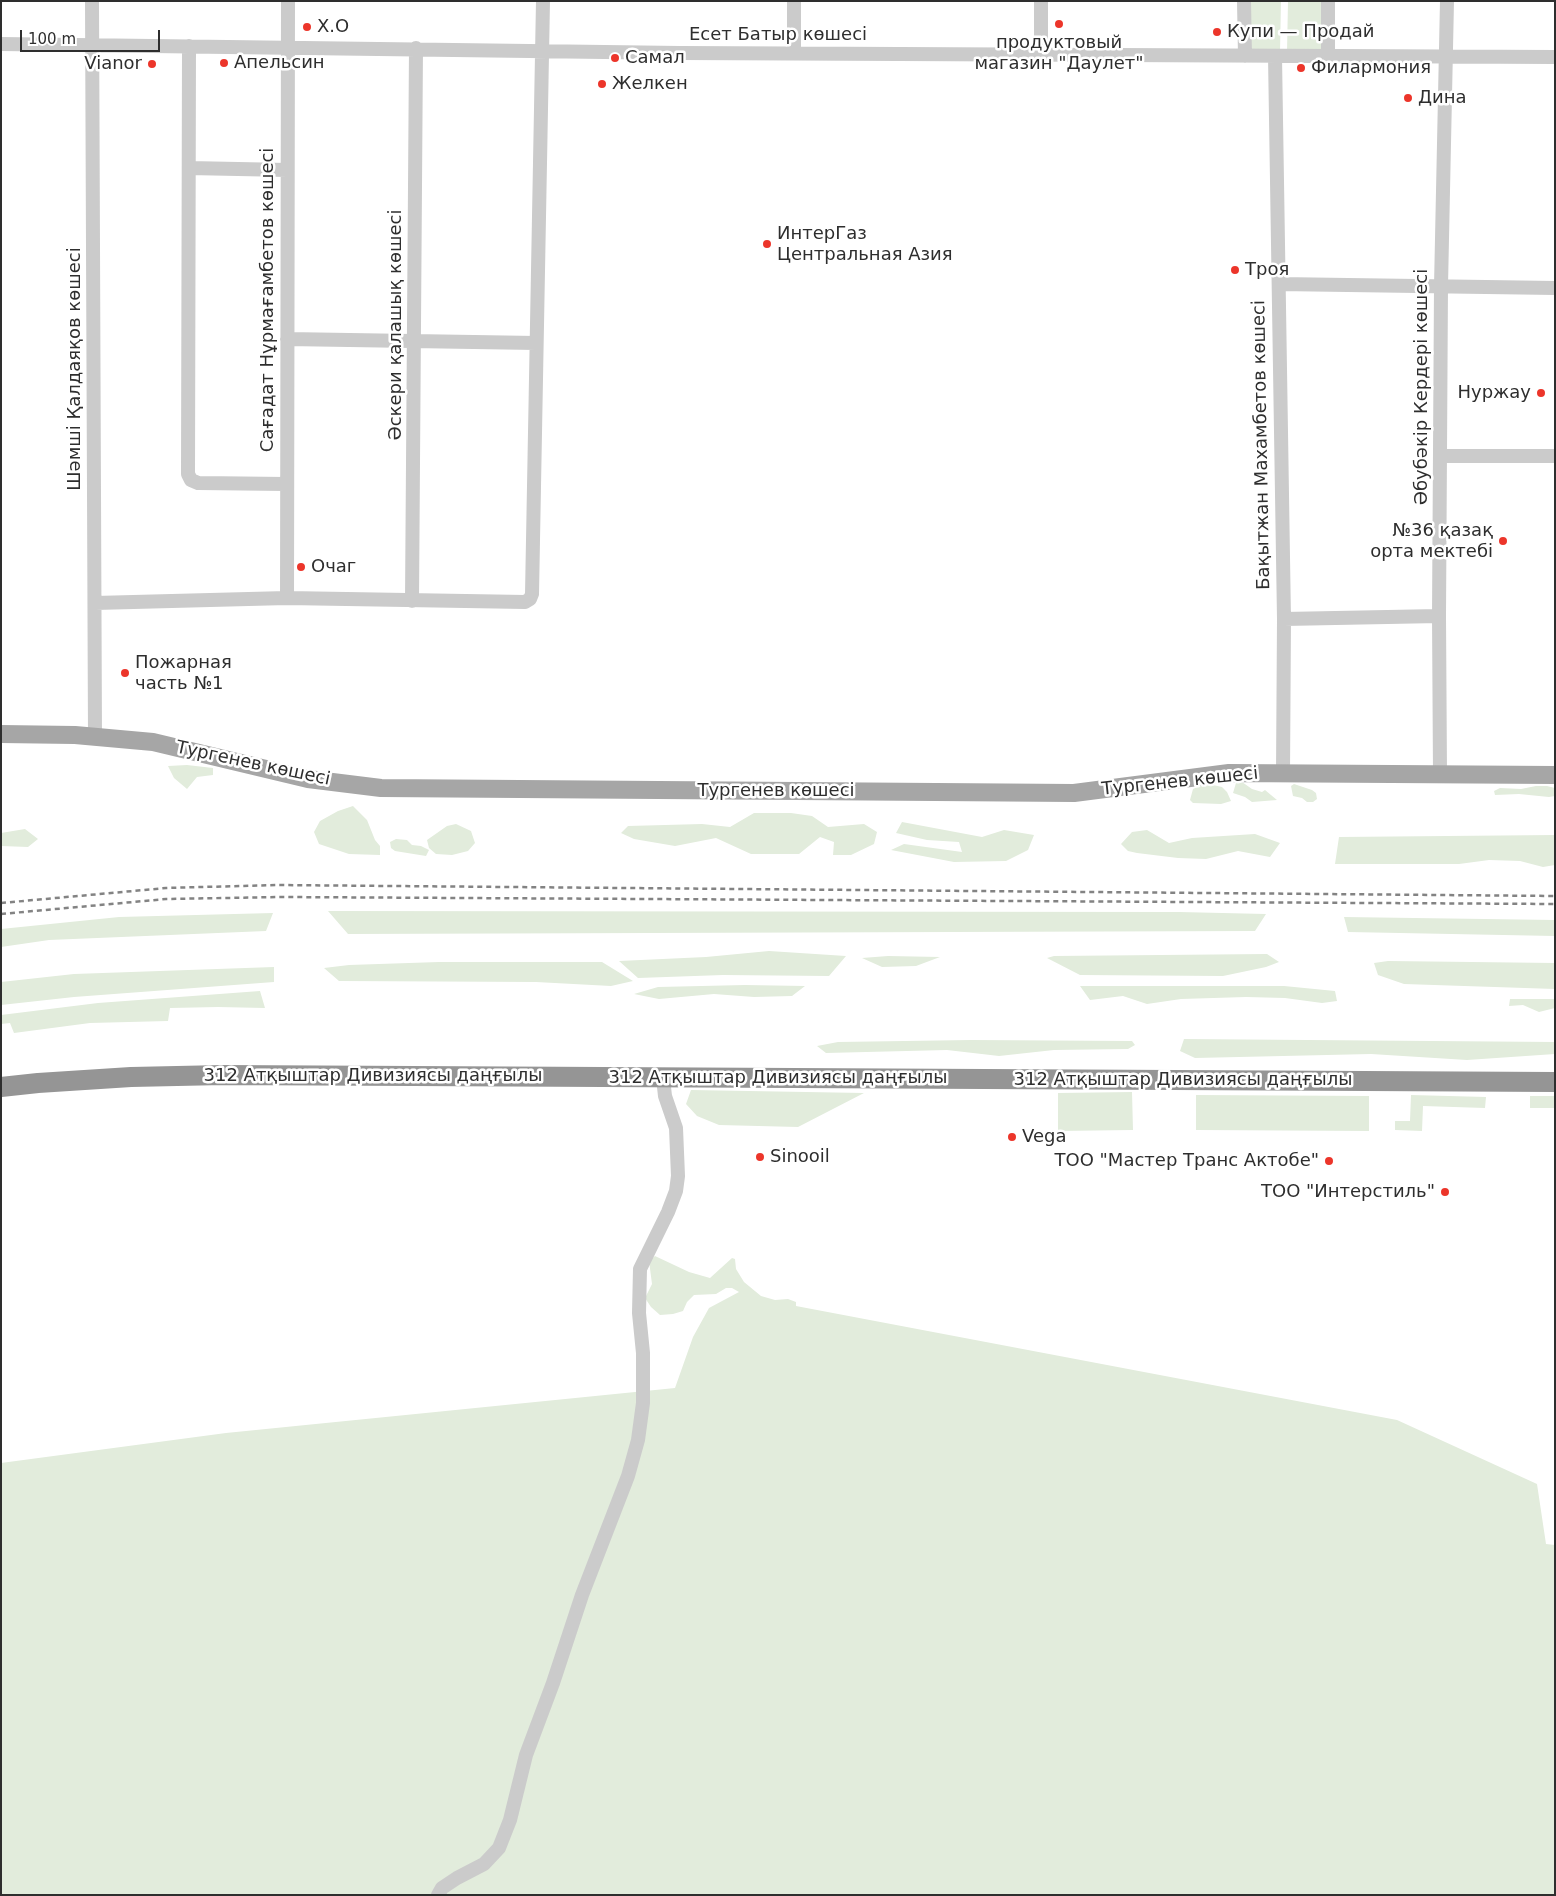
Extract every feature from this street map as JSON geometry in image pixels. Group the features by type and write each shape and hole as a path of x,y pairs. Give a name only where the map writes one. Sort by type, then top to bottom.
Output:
{"highway":[{"name":"312 Атқыштар Дивизиясы даңғылы","path":"1,1087 125,1077 207,1076 1555,1082"}],"main road":[{"name":"Тургенев көшесі","path":"1,734 74,735 153,742 308,780 381,788 1074,793 1229,773 1555,775"}],"street":[{"name":"Шәмші Қалдаяқов көшесі","path":"92,1 95,737"},
{"name":"Сағадат Нұрмағамбетов көшесі","path":"287,598 288,1"},
{"path":"95,603 287,598 525,602 530,599 532,594 543,1"},
{"path":"794,1 794,53"},
{"path":"1041,1 1041,55"},
{"path":"1244,1 1245,56"},
{"path":"1328,1 1328,55"},
{"name":"Әбубәкір Кердері көшесі","path":"1440,774 1441,286 1447,1"},
{"name":"Есет Батыр көшесі","path":"1,44 794,53 1555,57"},
{"path":"189,46 188,474 191,480 198,483 286,484"},
{"name":"Әскери қалашық көшесі","path":"412,601 416,48"},
{"name":"Бақытжан Махамбетов көшесі","path":"1275,56 1284,619 1283,773"},
{"path":"188,168 287,170"},
{"path":"1279,284 1555,288"},
{"path":"287,339 536,343"},
{"path":"1440,456 1555,456"},
{"path":"1284,619 1439,616"},
{"path":"438,1895 442,1888 484,1864 500,1848 510,1820 526,1755 554,1683 582,1595 628,1476 638,1440 644,1403 639,1313 640,1269 668,1212 676,1191 678,1176 676,1128 665,1096 663,1078"}],"green space":[{"path":"1248,1 1281,1 1280,52 1248,53"},
{"path":"1288,1 1324,1 1324,52 1287,52"},
{"path":"187,765 213,768 213,775 197,777 187,789 174,778 168,766"},
{"path":"1242,782 1252,789 1262,792 1265,790 1277,800 1252,802 1245,797 1233,793 1236,783"},
{"path":"1294,784 1312,790 1316,793 1317,799 1313,802 1307,802 1302,798 1293,796 1291,786"},
{"path":"1202,785 1222,787 1227,792 1231,801 1221,804 1193,803 1190,800 1193,789"},
{"path":"1536,786 1555,788 1555,796 1495,795 1494,791 1500,788 1521,789"},
{"path":"353,806 367,820 375,840 380,846 380,855 349,854 319,844 314,832 320,821 338,811"},
{"path":"754,813 791,813 812,816 828,827 864,824 877,832 874,844 851,855 833,855 834,842 820,837 799,854 751,854 716,838 675,846 634,839 621,833 628,826 702,824 730,827"},
{"path":"902,822 982,837 1004,830 1034,835 1028,850 1006,861 954,862 891,850 904,844 962,852 959,842 927,840 896,833"},
{"path":"456,824 471,831 475,843 468,851 452,855 436,854 429,848 427,840 447,826"},
{"path":"25,829 38,839 28,847 1,846 1,833"},
{"path":"1147,830 1169,843 1192,838 1255,834 1280,843 1270,857 1238,851 1206,859 1137,853 1128,851 1121,844 1132,832"},
{"path":"1555,835 1555,865 1543,867 1520,861 1489,860 1459,864 1335,864 1339,837"},
{"path":"396,839 407,840 412,845 421,846 429,850 426,856 395,851 391,848 390,842"},
{"path":"328,911 1179,912 1266,914 1255,931 348,934"},
{"path":"273,913 266,931 49,940 1,947 1,929 119,917"},
{"path":"1344,917 1555,920 1555,936 1348,932"},
{"path":"769,951 846,956 829,976 723,975 638,978 619,961 706,957"},
{"path":"1267,954 1279,962 1266,967 1223,976 1080,975 1047,958 1054,956"},
{"path":"888,956 940,957 916,966 882,967 862,958"},
{"path":"1388,961 1555,963 1555,989 1404,984 1378,975 1374,963"},
{"path":"439,962 602,962 633,981 611,986 536,982 339,981 324,968 349,965"},
{"path":"274,967 274,982 74,997 1,1005 1,982 74,974"},
{"path":"805,986 792,996 754,997 714,994 659,999 634,994 658,987"},
{"path":"1080,986 1284,986 1335,991 1337,1001 1322,1003 1285,998 1246,997 1181,999 1147,1004 1123,996 1090,1000"},
{"path":"260,991 265,1008 170,1008 168,1021 90,1023 14,1033 10,1023 1,1024 1,1015 98,1003"},
{"path":"1510,999 1555,999 1555,1008 1539,1012 1523,1005 1509,1006"},
{"path":"1184,1039 1555,1042 1555,1054 1467,1060 1371,1054 1195,1058 1180,1051"},
{"path":"971,1040 1132,1041 1135,1045 1128,1049 1054,1050 999,1056 947,1050 826,1053 817,1046 838,1042"},
{"path":"691,1090 864,1093 798,1127 719,1125 697,1116 686,1104"},
{"path":"1132,1092 1133,1130 1058,1131 1058,1093"},
{"path":"1196,1095 1369,1096 1369,1131 1196,1130"},
{"path":"1411,1095 1486,1097 1485,1108 1423,1106 1422,1131 1395,1130 1395,1121 1410,1121"},
{"path":"1530,1096 1555,1096 1555,1108 1530,1108"},
{"path":"655,1256 689,1272 710,1278 732,1258 735,1259 736,1269 744,1282 761,1296 775,1300 788,1299 796,1302 796,1306 1397,1420 1537,1484 1546,1544 1555,1545 1555,1895 1,1895 1,1463 226,1433 675,1388 693,1337 709,1308 739,1292 732,1288 726,1288 716,1294 694,1295 687,1302 683,1311 660,1315 645,1298 652,1284 649,1261"}],"railway":[{"path":"1,903 166,888 276,885 1555,896"},
{"path":"1,914 166,899 281,897 1555,904"}],"place":[{"name":"продуктовый магазин \"Даулет\"","path":"1059,24"},
{"name":"X.O","path":"307,27"},
{"name":"Купи — Продай","path":"1217,32"},
{"name":"Самал","path":"615,58"},
{"name":"Апельсин","path":"224,63"},
{"name":"Vianor","path":"152,64"},
{"name":"Филармония","path":"1301,68"},
{"name":"Желкен","path":"602,84"},
{"name":"Дина","path":"1408,98"},
{"name":"ИнтерГаз Центральная Азия","path":"767,244"},
{"name":"Троя","path":"1235,270"},
{"name":"Нуржау","path":"1541,393"},
{"name":"№36 қазақ орта мектебі","path":"1503,541"},
{"name":"Очаг","path":"301,567"},
{"name":"Пожарная часть №1","path":"125,673"},
{"name":"Vega","path":"1012,1137"},
{"name":"Sinooil","path":"760,1157"},
{"name":"ТОО \"Мастер Транс Актобе\"","path":"1329,1161"},
{"name":"ТОО \"Интерстиль\"","path":"1445,1192"}]}
